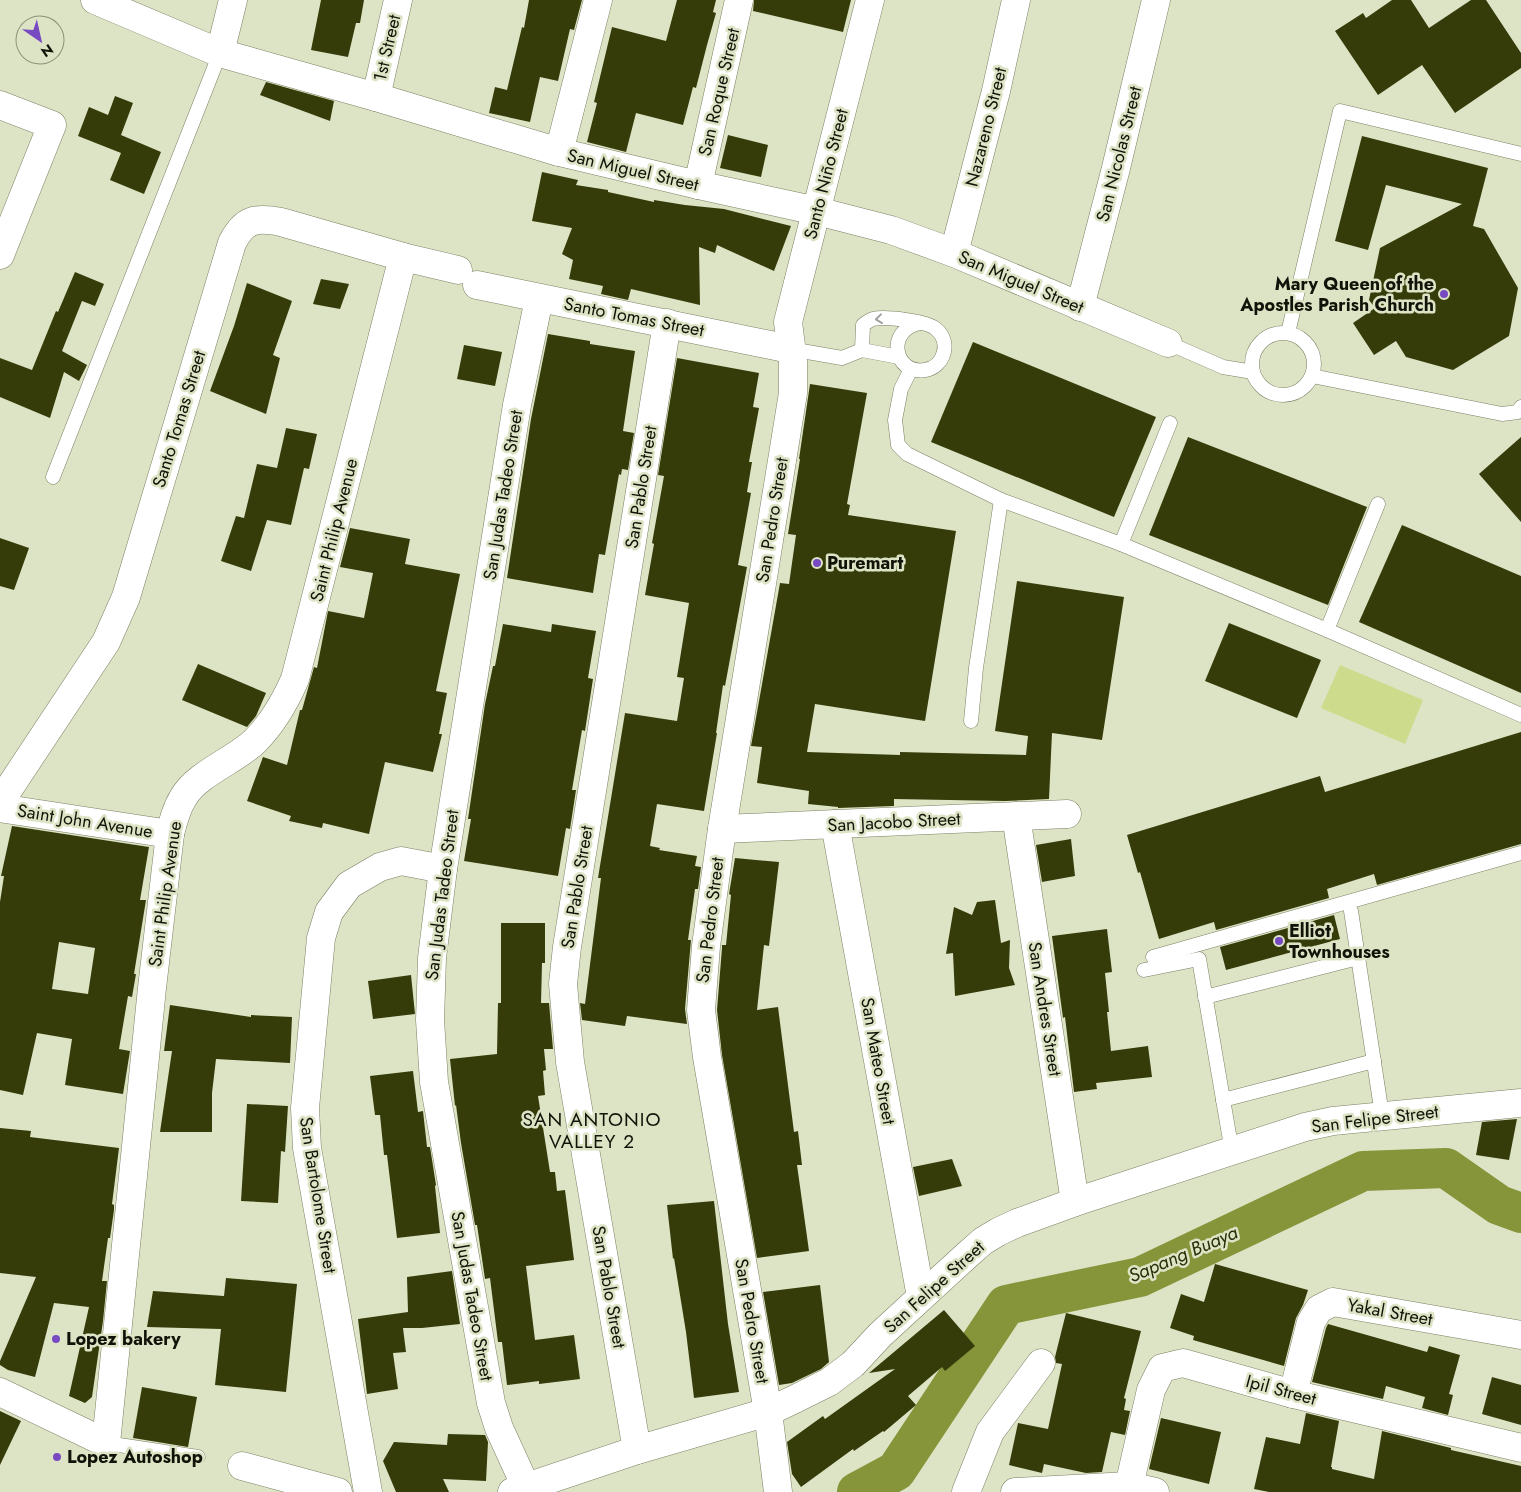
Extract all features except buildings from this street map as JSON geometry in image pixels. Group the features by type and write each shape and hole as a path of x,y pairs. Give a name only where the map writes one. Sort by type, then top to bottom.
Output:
{"street":[{"name":"San Miguel Street","path":"96,0 220,53 559,152 818,211 891,230 954,254 1168,343"},
{"path":"220,53 233,0"},
{"name":"1st Street","path":"376,97 398,0"},
{"path":"559,152 598,0"},
{"name":"San Roque Street","path":"698,185 739,0"},
{"name":"Santo Niño Street","path":"790,349 788,322 818,211 870,0"},
{"name":"Nazareno Street","path":"954,254 996,91 1016,0"},
{"name":"San Nicolas Street","path":"1080,307 1116,168 1156,0"},
{"path":"0,105 52,125 0,255"},
{"name":"Santo Tomas Street","path":"0,802 106,642 126,597 232,243 238,231 249,222 263,219 281,222 539,299 790,349"},
{"name":"Saint Philip Avenue","path":"106,1443 152,988 170,834 176,813 184,796 198,781 254,742 284,704 296,680 403,257"},
{"name":"San Judas Tadeo Street","path":"519,1489 491,1403 434,1082 430,1020 432,958 443,869 516,415 539,299"},
{"name":"San Pablo Street","path":"637,1450 570,1062 563,984 667,324"},
{"name":"San Pedro Street","path":"777,1484 768,1412 706,1056 701,1010 706,946 722,829 793,393 794,373 790,349"},
{"name":"Saint John Avenue","path":"0,808 170,834"},
{"name":"San Jacobo Street","path":"722,829 1067,814"},
{"name":"San Andres Street","path":"1016,816 1075,1202"},
{"name":"San Mateo Street","path":"835,824 921,1297"},
{"name":"San Bartolome Street","path":"368,1492 307,1148 304,1108 321,938 329,912 349,885 380,867 401,861 443,869"},
{"name":"San Felipe Street","path":"519,1489 637,1450 768,1412 829,1382 853,1364 921,1297 983,1241 1017,1223 1075,1202 1305,1127 1333,1121 1382,1115 1521,1103"},
{"name":"Yakal Street","path":"1294,1394 1311,1322 1319,1310 1333,1302 1521,1334"},
{"path":"972,1492 966,1492 990,1432 1041,1362"},
{"name":"Ipil Street","path":"1142,1489 1151,1390 1162,1368 1182,1363 1294,1394 1521,1448"},
{"path":"0,1392 106,1443"},
{"path":"242,1466 338,1492"},
{"path":"1015,1492 1142,1489"}],"lane":[{"path":"53,477 220,53"},
{"path":"1288,333 1340,110 1521,154"},
{"path":"862,350 863,325 872,319 896,318 929,324 942,335 945,352 942,360 928,370 911,369 899,357 898,342 901,334 906,329 920,323"},
{"path":"1288,333 1297,335 1310,348 1314,357 1314,366 1312,376 1306,384 1290,394 1281,395 1263,388 1253,372 1252,362 1254,352 1268,336 1288,333"},
{"path":"1168,343 1223,367 1253,372"},
{"path":"790,349 842,358 862,350 899,357"},
{"path":"911,369 900,388 895,420 898,444 912,457 1001,500 1121,544 1327,630 1521,715"},
{"path":"1312,376 1502,414 1518,412 1521,407"},
{"path":"1121,544 1170,424"},
{"path":"971,722 976,668 1001,500"},
{"path":"1327,630 1378,504"},
{"path":"1153,957 1521,853"},
{"path":"1351,912 1382,1115"},
{"path":"1144,970 1198,958 1232,1152"},
{"path":"1205,997 1358,958"},
{"path":"1223,1100 1374,1061"},
{"path":"106,1443 198,1457"}],"green space":[{"path":"1340,665 1423,700 1405,744 1321,708"}],"waterway":[{"name":"Sapang Buaya","path":"857,1492 896,1471 1006,1305 1140,1277 1363,1171 1446,1168 1499,1205 1521,1213"}],"place":[{"name":"Mary Queen of the Apostles Parish Church","path":"1444,294"},
{"name":"Puremart","path":"817,563"},
{"name":"Elliot Townhouses","path":"1279,941"},
{"name":"Lopez bakery","path":"56,1339"},
{"name":"Lopez Autoshop","path":"57,1457"}],"district":[{"name":"SAN ANTONIO VALLEY 2","path":"592,1130"}]}
